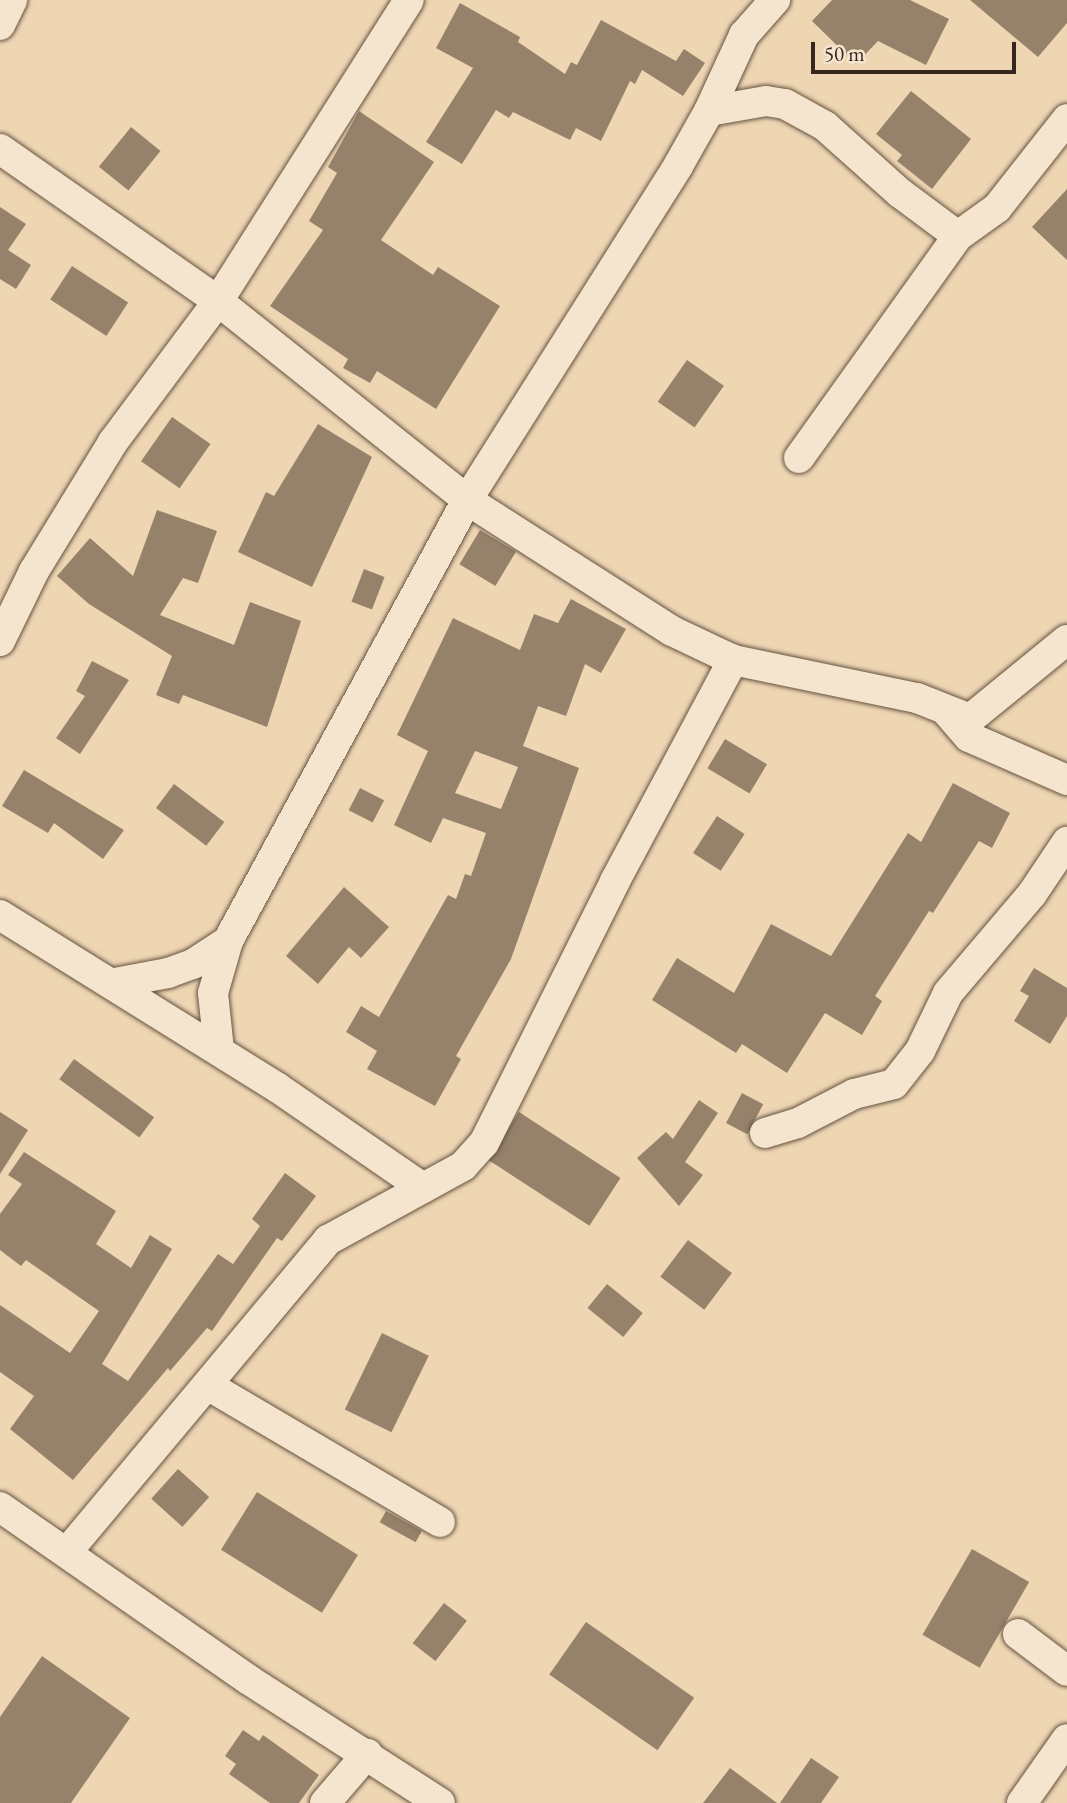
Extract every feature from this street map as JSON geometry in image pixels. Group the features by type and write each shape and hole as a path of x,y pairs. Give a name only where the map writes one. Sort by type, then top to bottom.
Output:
{"street":[{"path":"0,25 12,0"},
{"path":"0,641 34,570 113,442 218,300 409,0"},
{"path":"219,1050 213,993 228,942 467,500 709,111 744,35 775,0"},
{"path":"709,111 766,101 794,108 825,126 900,194 958,236"},
{"path":"799,458 958,236 997,208 1067,119"},
{"path":"0,149 218,300 467,500 672,631 733,660 846,682 945,709 970,719 1067,640"},
{"path":"67,1552 209,1386 328,1240 464,1166 484,1143 615,881 733,660"},
{"path":"945,709 969,737 1067,780"},
{"path":"765,1133 798,1123 853,1094 894,1084 920,1051 948,993 1032,894 1067,842"},
{"path":"0,915 115,983 219,1050 423,1188"},
{"path":"115,983 168,973 193,964 228,942"},
{"path":"209,1386 440,1522"},
{"path":"0,1507 248,1680 440,1803"},
{"path":"1018,1634 1067,1671"},
{"path":"1021,1803 1067,1739"},
{"path":"325,1803 367,1754"}],"building":[{"path":"832,0 910,0 949,19 926,65 878,41 856,64 812,21"},
{"path":"970,0 1067,0 1067,23 1038,57"},
{"path":"460,3 520,37 518,42 565,74 571,62 577,65 601,20 676,61 684,49 705,63 683,96 642,70 635,84 630,81 601,141 576,128 570,140 513,112 509,118 496,110 462,164 426,142 473,68 436,48"},
{"path":"911,91 971,139 932,189 897,161 902,155 876,134"},
{"path":"359,111 434,162 381,240 433,275 438,267 500,306 436,409 377,371 370,383 343,368 348,359 270,306 323,230 309,221 337,173 328,167"},
{"path":"131,127 161,151 128,191 99,167"},
{"path":"1067,189 1067,260 1032,227"},
{"path":"0,207 26,224 8,250 31,265 16,289 0,279"},
{"path":"72,266 128,302 106,336 50,300"},
{"path":"687,360 724,386 695,428 658,402"},
{"path":"172,417 211,444 180,488 141,461"},
{"path":"318,424 372,457 312,587 238,552 266,492 274,496"},
{"path":"157,510 217,531 198,583 183,578 160,615 234,645 250,602 301,621 267,727 183,695 179,704 156,695 172,656 89,604 57,576 90,538 133,576"},
{"path":"480,530 516,552 495,586 459,564"},
{"path":"364,569 385,577 372,610 351,602"},
{"path":"571,599 626,629 601,673 585,664 566,716 538,706 523,746 579,768 511,959 456,1056 461,1059 435,1106 367,1069 377,1051 346,1032 361,1006 379,1017 448,895 456,899 465,874 471,876 486,833 443,818 431,843 394,825 428,751 397,735 453,618 520,650 534,614 558,623","holes":["475,751 518,767 501,809 455,793"]},
{"path":"92,661 129,680 80,754 56,738 85,696 76,691"},
{"path":"725,739 767,764 749,793 707,768"},
{"path":"24,770 124,830 103,859 54,823 48,833 2,806"},
{"path":"953,783 1010,813 992,848 979,841 933,913 929,911 875,996 882,1001 862,1035 825,1013 787,1073 742,1044 736,1053 652,1000 677,958 734,993 771,924 831,956 908,833 921,842"},
{"path":"174,784 224,822 206,846 156,808"},
{"path":"360,788 384,800 373,823 349,810"},
{"path":"717,816 745,834 721,871 693,853"},
{"path":"344,887 389,927 361,958 349,947 318,984 286,956"},
{"path":"1034,968 1067,988 1067,1016 1050,1044 1014,1021 1029,996 1020,991"},
{"path":"74,1059 154,1117 139,1137 59,1079"},
{"path":"742,1093 763,1104 747,1134 726,1123"},
{"path":"699,1100 718,1113 685,1162 703,1175 679,1206 637,1158 666,1132 673,1139"},
{"path":"0,1112 28,1130 0,1174"},
{"path":"519,1112 620,1178 589,1226 488,1160"},
{"path":"24,1152 116,1211 96,1244 131,1268 150,1235 172,1249 102,1364 128,1381 218,1254 233,1264 260,1226 252,1219 285,1173 316,1196 282,1241 277,1238 212,1331 207,1328 170,1371 168,1368 73,1480 10,1429 34,1396 0,1372 0,1305 70,1353 99,1311 26,1260 21,1266 0,1250 0,1214 22,1184 8,1175"},
{"path":"688,1240 732,1273 704,1310 660,1277"},
{"path":"607,1284 643,1313 623,1337 587,1308"},
{"path":"382,1333 429,1356 391,1432 345,1409"},
{"path":"178,1469 209,1497 182,1527 151,1499"},
{"path":"257,1492 358,1555 322,1613 221,1550"},
{"path":"386,1511 422,1531 416,1542 380,1522"},
{"path":"972,1549 1029,1582 980,1668 922,1635"},
{"path":"444,1603 467,1621 435,1661 413,1643"},
{"path":"586,1622 694,1698 657,1750 549,1674"},
{"path":"42,1656 130,1718 71,1803 0,1803 0,1717"},
{"path":"243,1730 259,1741 263,1735 319,1775 299,1803 270,1803 229,1774 236,1764 225,1756"},
{"path":"811,1758 839,1777 821,1803 780,1803"},
{"path":"730,1768 777,1803 703,1803"}]}
